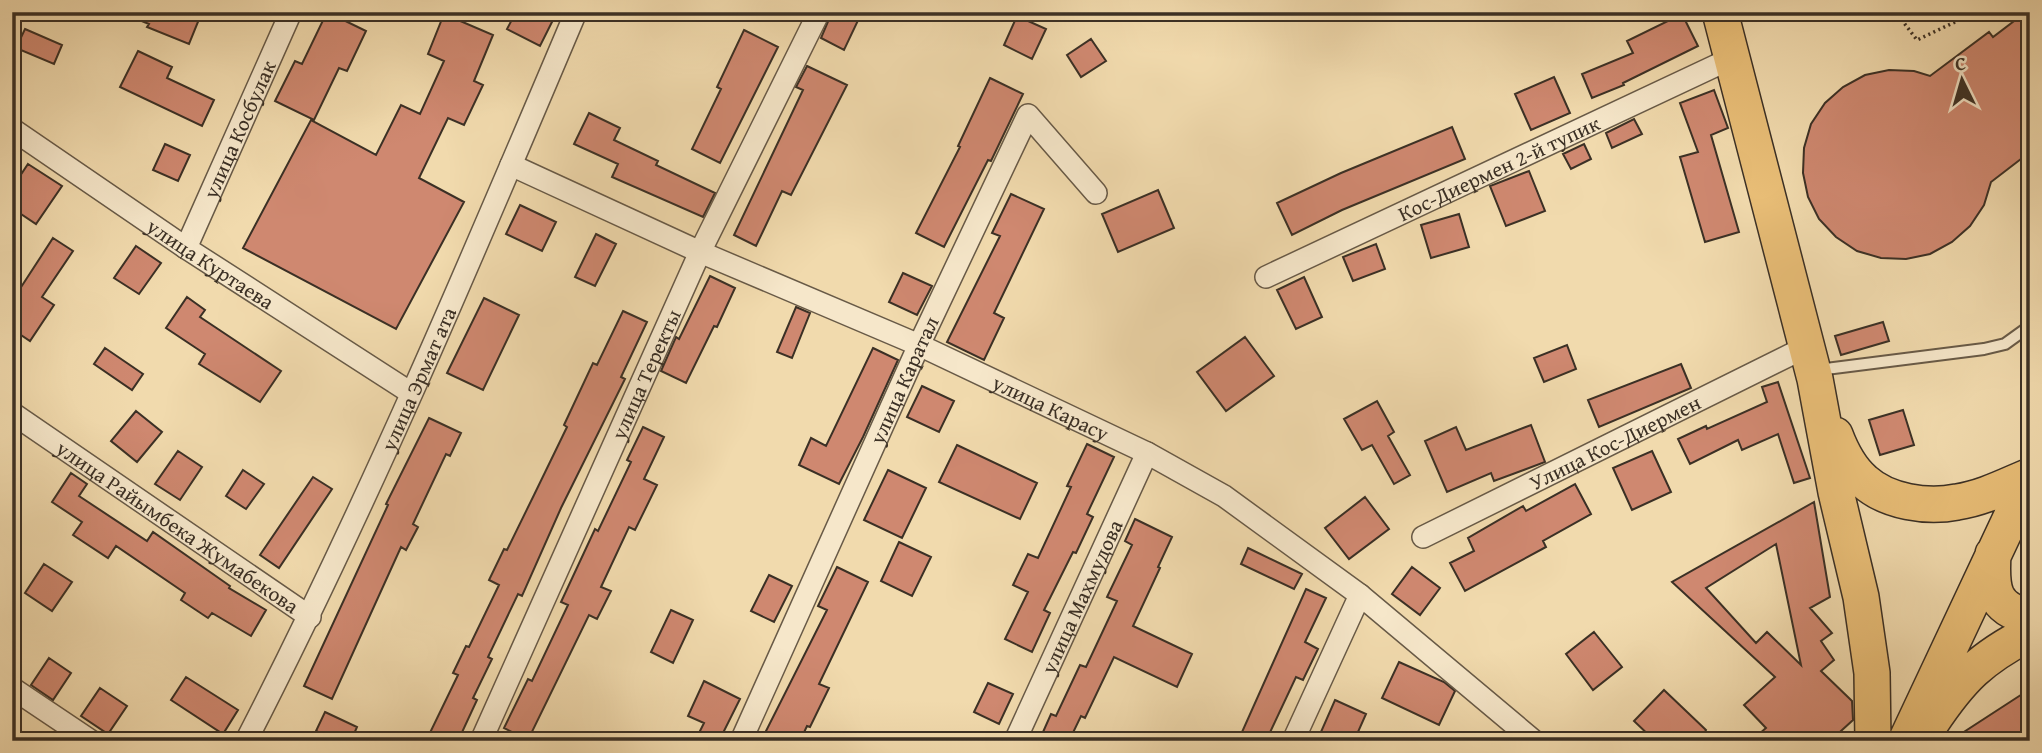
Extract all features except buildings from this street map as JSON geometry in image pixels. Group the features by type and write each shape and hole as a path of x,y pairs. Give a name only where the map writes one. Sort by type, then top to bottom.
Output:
{"highway":[{"path":"1720,12 1811,366 1836,492 1861,597 1872,673 1873,741"},
{"path":"1811,366 1843,454 1864,481 1896,499 1932,504 1957,502 1987,494 2030,476"},
{"path":"1906,741 2030,476"},
{"path":"1993,554 1992,583 1998,598 2008,610 2030,617"},
{"path":"1919,741 1970,671 2000,649 2030,634"}],"street":[{"name":"улица Косбулак","path":"186,248 291,12"},
{"name":"улица Эрмат ата","path":"246,741 310,617 411,393 576,12"},
{"name":"улица Теректы","path":"481,741 700,252 819,12"},
{"name":"Кос-Диермен 2-й тупик","path":"1266,276 1732,58"},
{"name":"улица Каратал","path":"741,741 919,345 1028,115 1096,193"},
{"name":"улица Куртаева","path":"12,129 186,248 411,393"},
{"name":"улица Карасу","path":"511,165 700,252 919,345 1147,453 1224,496 1360,596 1534,741"},
{"name":"Улица Кос-Диермен","path":"1423,537 1811,366"},
{"name":"улица Райымбека Жумабекова","path":"12,412 310,617"},
{"name":"улица Махмудова","path":"1015,741 1147,453"},
{"path":"1293,741 1360,596"},
{"path":"12,688 91,741"}],"lane":[{"path":"1811,366 1984,349 2005,344 2030,326"}],"path":[{"path":"1899,13 1917,40 1976,12"}]}
